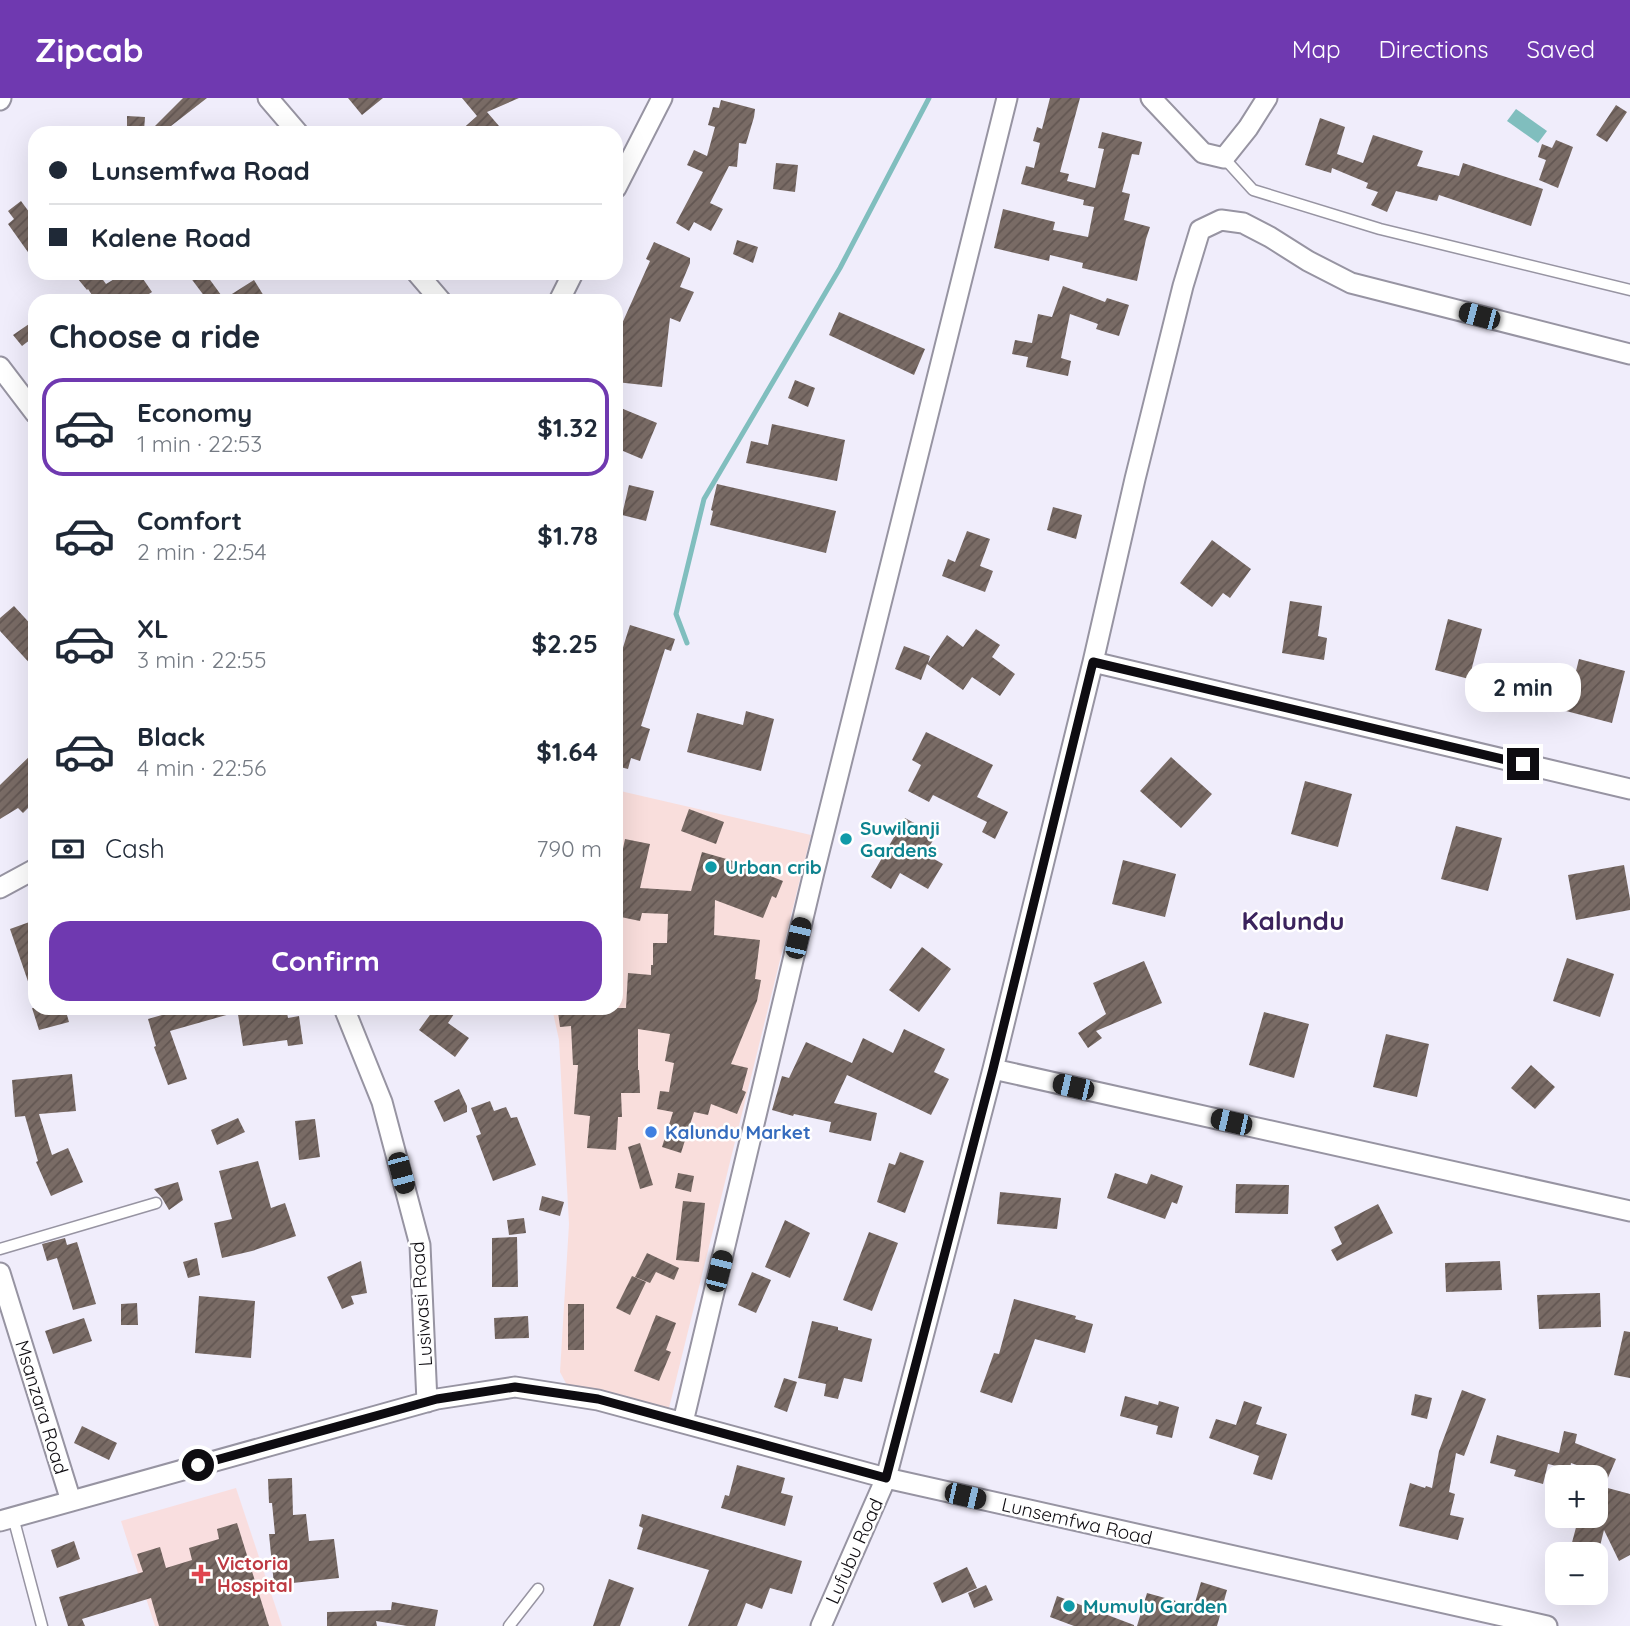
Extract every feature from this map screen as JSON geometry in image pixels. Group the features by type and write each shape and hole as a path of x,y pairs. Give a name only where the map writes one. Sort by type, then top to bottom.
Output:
{"street":[{"path":"268,98 292,126"},
{"path":"623,174 662,98"},
{"path":"682,1422 814,872 1007,98"},
{"path":"1151,98 1203,153 1224,159 1267,98"},
{"name":"Lufubu Road","path":"821,1626 886,1478 993,1069 1183,286 1200,230 1221,220 1243,223 1351,283 1630,355"},
{"path":"423,280 435,294"},
{"path":"0,367 28,404"},
{"path":"1093,662 1630,789"},
{"path":"0,888 28,873"},
{"name":"Lusiwasi Road","path":"347,1015 382,1101 420,1245 427,1402"},
{"path":"993,1069 1630,1210"},
{"name":"Msanzara Road","path":"0,1273 71,1501"},
{"name":"Lunsemfwa Road","path":"7,1519 437,1399 515,1387 598,1399 886,1478 1547,1626"}],"lane":[{"path":"1224,159 1252,190 1380,229 1630,290"},
{"path":"0,1249 156,1203"},
{"path":"7,1519 42,1626"},
{"path":"509,1626 538,1590"}],"shaded area":[{"path":"1516,109 1547,131 1538,143 1507,121"},
{"name":"Kalundu Market","path":"623,792 811,835 668,1412 570,1391 560,1372 569,1224 559,1040 554,1015 623,1015"},
{"name":"Victoria Hospital","path":"236,1488 282,1626 155,1626 121,1521"}],"building":[{"path":"183,98 207,98 171,126 155,126"},
{"path":"348,98 383,98 362,115"},
{"path":"462,98 519,98 487,112 499,126 466,126 477,116"},
{"path":"1050,98 1080,98 1060,172 1069,174 1067,181 1095,188 1104,149 1098,148 1102,132 1142,142 1139,155 1132,154 1122,192 1130,194 1124,220 1150,227 1137,281 1082,268 1083,263 1050,255 1049,261 994,248 1003,209 1055,222 1053,230 1088,237 1094,207 1083,205 1084,200 1021,184 1026,166 1034,168 1040,143 1033,141 1037,127 1042,129"},
{"path":"721,100 755,109 754,117 746,144 739,143 737,167 729,166 710,203 723,209 711,231 694,222 689,231 676,223 703,172 687,165 694,150 707,156 715,127 708,125 713,107 719,108"},
{"path":"1616,105 1627,112 1607,142 1596,135"},
{"path":"127,116 145,117 144,126 127,126"},
{"path":"1320,118 1345,127 1337,154 1363,163 1373,135 1423,151 1417,166 1459,176 1463,163 1543,189 1531,226 1439,195 1437,201 1396,191 1387,212 1371,205 1378,192 1366,188 1368,183 1332,168 1331,173 1305,165"},
{"path":"1556,140 1573,147 1558,188 1539,180 1546,160 1538,157 1542,144 1552,148"},
{"path":"776,163 798,165 795,192 773,189"},
{"path":"21,201 28,210 28,252 8,224 14,219 8,211"},
{"path":"737,240 758,247 753,263 733,254"},
{"path":"654,242 690,258 680,287 694,292 680,322 670,318 662,387 623,383 623,321 650,261 646,259"},
{"path":"79,280 103,280 106,284 113,280 144,280 152,292 91,294"},
{"path":"192,280 210,280 220,294 203,294"},
{"path":"254,280 263,294 232,294"},
{"path":"1063,286 1105,302 1107,298 1129,305 1119,336 1096,329 1098,324 1070,314 1061,358 1071,361 1068,376 1026,367 1028,357 1012,354 1015,340 1032,343 1038,314 1052,317"},
{"path":"839,312 925,349 914,375 829,335"},
{"path":"28,325 28,341 22,346 13,335"},
{"path":"795,380 815,388 808,407 788,398"},
{"path":"623,409 657,423 642,459 623,451"},
{"path":"772,424 845,440 837,481 746,463 751,441 768,445"},
{"path":"717,484 836,511 826,553 710,525"},
{"path":"629,485 654,491 646,521 623,515"},
{"path":"1053,507 1082,515 1076,539 1047,530"},
{"path":"967,531 990,539 980,566 993,571 985,592 942,576 948,559 955,562"},
{"path":"1212,540 1251,569 1230,598 1223,593 1212,607 1180,583"},
{"path":"1290,601 1322,606 1318,636 1327,638 1324,660 1282,653"},
{"path":"14,606 28,621 28,661 0,631 0,618"},
{"path":"1448,619 1482,629 1469,679 1435,670"},
{"path":"630,625 675,639 671,651 665,649 641,726 650,729 640,761 631,758 628,769 623,768 623,648"},
{"path":"976,629 1000,645 992,657 1015,674 1000,696 972,677 963,690 927,664 921,680 895,669 904,646 930,656 928,663 947,635 963,647"},
{"path":"1579,659 1625,671 1612,723 1566,711"},
{"path":"746,711 774,719 761,771 687,752 697,713 743,725"},
{"path":"926,732 993,765 977,797 1008,812 995,839 982,832 987,822 933,795 929,802 908,791 921,765 912,760"},
{"path":"1171,757 1212,794 1181,828 1140,791"},
{"path":"28,758 28,808 23,813 18,808 0,819 0,785"},
{"path":"1305,781 1352,794 1338,847 1291,834"},
{"path":"689,809 724,822 716,844 681,831"},
{"path":"905,818 936,835 925,854 943,864 928,889 900,873 891,889 871,877"},
{"path":"1456,826 1502,838 1488,891 1441,879"},
{"path":"625,839 650,844 640,888 691,891 702,852 783,881 776,898 772,896 763,918 715,900 714,935 760,940 755,979 761,980 757,1001 731,1064 748,1068 742,1090 746,1092 737,1114 711,1104 708,1115 694,1112 681,1153 662,1147 673,1112 657,1109 660,1091 669,1092 674,1063 665,1061 670,1034 638,1029 640,1093 621,1093 622,1117 618,1117 616,1150 587,1148 590,1116 574,1114 578,1065 573,1065 571,1026 560,1027 558,1015 623,1015 623,1008 626,1008 628,973 651,975 653,943 667,943 668,914 642,913 640,921 623,917"},
{"path":"1123,860 1176,874 1165,917 1112,904"},
{"path":"1624,865 1630,910 1576,920 1568,875"},
{"path":"28,923 28,981 10,929"},
{"path":"922,947 951,969 919,1012 889,990"},
{"path":"1567,958 1614,974 1600,1017 1553,1001"},
{"path":"1144,961 1162,1003 1096,1031 1102,1038 1088,1048 1078,1033 1106,1014 1093,983"},
{"path":"1264,1012 1309,1024 1294,1078 1249,1065"},
{"path":"34,1015 67,1015 69,1022 39,1030"},
{"path":"162,1015 226,1015 170,1031 187,1079 168,1085 154,1047 156,1046 148,1019"},
{"path":"238,1015 287,1015 288,1018 299,1016 303,1044 288,1046 287,1040 243,1046"},
{"path":"430,1015 453,1015 448,1023 469,1038 455,1057 419,1030"},
{"path":"904,1029 945,1049 934,1072 949,1079 931,1115 847,1075 834,1103 877,1113 871,1141 829,1132 831,1122 772,1110 782,1076 789,1078 806,1042 852,1063 863,1038 893,1053"},
{"path":"1386,1034 1429,1044 1417,1097 1373,1087"},
{"path":"1531,1065 1555,1087 1535,1109 1511,1088"},
{"path":"72,1074 76,1111 39,1114 52,1155 68,1148 83,1182 51,1196 36,1162 38,1161 25,1116 15,1117 12,1080"},
{"path":"459,1089 467,1112 444,1122 434,1101"},
{"path":"490,1101 494,1111 506,1107 511,1118 517,1117 536,1165 493,1181 476,1136 481,1134 471,1108"},
{"path":"238,1118 245,1132 217,1145 211,1130"},
{"path":"315,1119 320,1157 299,1160 295,1121"},
{"path":"640,1143 653,1185 640,1189 628,1147"},
{"path":"900,1152 924,1161 905,1213 877,1202 889,1163 895,1165"},
{"path":"258,1161 271,1208 285,1203 296,1236 222,1258 214,1223 232,1219 219,1171"},
{"path":"678,1173 694,1176 691,1192 675,1188"},
{"path":"1115,1173 1147,1184 1151,1174 1183,1186 1177,1204 1172,1202 1165,1219 1107,1198"},
{"path":"178,1182 183,1200 169,1210 154,1189"},
{"path":"1236,1184 1289,1185 1288,1214 1235,1213"},
{"path":"1000,1192 1061,1198 1057,1229 997,1224"},
{"path":"542,1196 564,1202 560,1216 539,1210"},
{"path":"683,1201 705,1203 699,1262 676,1260"},
{"path":"1378,1204 1393,1233 1337,1261 1331,1250 1342,1244 1334,1227"},
{"path":"524,1218 526,1233 509,1235 507,1220"},
{"path":"785,1220 810,1233 790,1278 765,1267"},
{"path":"869,1232 898,1243 872,1311 843,1300"},
{"path":"517,1237 518,1287 492,1287 492,1238"},
{"path":"65,1238 67,1245 77,1242 96,1304 73,1310 57,1258 47,1261 42,1244"},
{"path":"647,1253 679,1268 674,1280 656,1272 650,1283 635,1277"},
{"path":"197,1258 200,1275 188,1278 183,1262"},
{"path":"361,1261 367,1293 351,1296 354,1304 342,1309 327,1277"},
{"path":"1500,1261 1502,1290 1446,1292 1445,1263"},
{"path":"752,1272 771,1280 756,1313 738,1305"},
{"path":"632,1276 646,1282 630,1315 616,1308"},
{"path":"1600,1293 1601,1327 1539,1329 1537,1295"},
{"path":"199,1296 255,1301 251,1358 195,1353"},
{"path":"1014,1299 1076,1316 1075,1319 1093,1324 1085,1353 1035,1339 1012,1403 980,1392 994,1353 999,1354"},
{"path":"137,1303 138,1325 121,1325 121,1304"},
{"path":"568,1304 584,1304 584,1350 568,1350"},
{"path":"656,1315 676,1323 666,1350 671,1352 659,1381 634,1371"},
{"path":"528,1316 529,1338 495,1339 494,1318"},
{"path":"84,1318 92,1341 53,1354 45,1331"},
{"path":"812,1321 872,1339 862,1382 844,1378 838,1399 824,1396 826,1384 798,1378"},
{"path":"1624,1331 1630,1332 1630,1378 1614,1375"},
{"path":"784,1378 797,1382 787,1412 774,1407"},
{"path":"1462,1390 1486,1399 1464,1456 1456,1453 1449,1492 1455,1494 1450,1515 1464,1518 1458,1540 1399,1526 1410,1483 1432,1488 1439,1451"},
{"path":"1415,1394 1432,1398 1427,1419 1411,1415"},
{"path":"1125,1396 1158,1405 1159,1401 1179,1407 1172,1438 1156,1434 1158,1426 1120,1416"},
{"path":"1244,1401 1262,1407 1256,1424 1287,1434 1272,1480 1253,1474 1259,1456 1209,1438 1216,1419 1236,1425"},
{"path":"82,1426 117,1443 109,1460 74,1443"},
{"path":"1564,1431 1577,1434 1575,1443 1616,1459 1608,1478 1608,1465 1545,1465 1543,1484 1514,1476 1516,1470 1490,1463 1497,1435 1559,1453"},
{"path":"737,1465 785,1478 781,1493 793,1496 785,1526 721,1508 725,1495 729,1496"},
{"path":"292,1478 293,1515 306,1514 309,1541 334,1539 339,1578 274,1585 269,1534 275,1534 268,1479"},
{"path":"1608,1488 1630,1494 1630,1555 1619,1561 1604,1530 1601,1542 1572,1542 1576,1528 1608,1528"},
{"path":"642,1514 802,1561 792,1594 770,1588 762,1609 746,1603 737,1626 688,1626 709,1570 637,1549 643,1528 639,1526"},
{"path":"237,1523 269,1626 159,1626 151,1598 82,1619 85,1626 68,1626 59,1597 143,1572 137,1554 160,1547 166,1568 192,1560 189,1548 219,1539 217,1529"},
{"path":"74,1541 80,1559 57,1568 51,1550"},
{"path":"967,1567 977,1588 942,1603 933,1583"},
{"path":"609,1579 634,1588 620,1626 593,1626"},
{"path":"1201,1582 1227,1590 1217,1626 1137,1626 1147,1593 1194,1606"},
{"path":"986,1585 993,1600 974,1608 968,1593"},
{"name":"Mumulu Garden","path":"1057,1596 1134,1626 1074,1626 1050,1617"},
{"path":"392,1602 438,1610 435,1626 407,1626 376,1621 377,1626 327,1626 327,1612 391,1610"}],"waterway":[{"path":"687,643 676,614 704,499 840,268 929,98"}],"place":[{"name":"Suwilanji Gardens","path":"846,839"},
{"name":"Urban crib","path":"711,867"},
{"name":"Kalundu Market","path":"651,1132"},
{"name":"Victoria Hospital","path":"201,1574"},
{"name":"Mumulu Garden","path":"1069,1606"}],"district":[{"name":"Kalundu","path":"1293,920"}],"route":[{"path":"198,1465 437,1399 515,1387 598,1399 886,1478 993,1069 1093,662 1523,764"}]}
